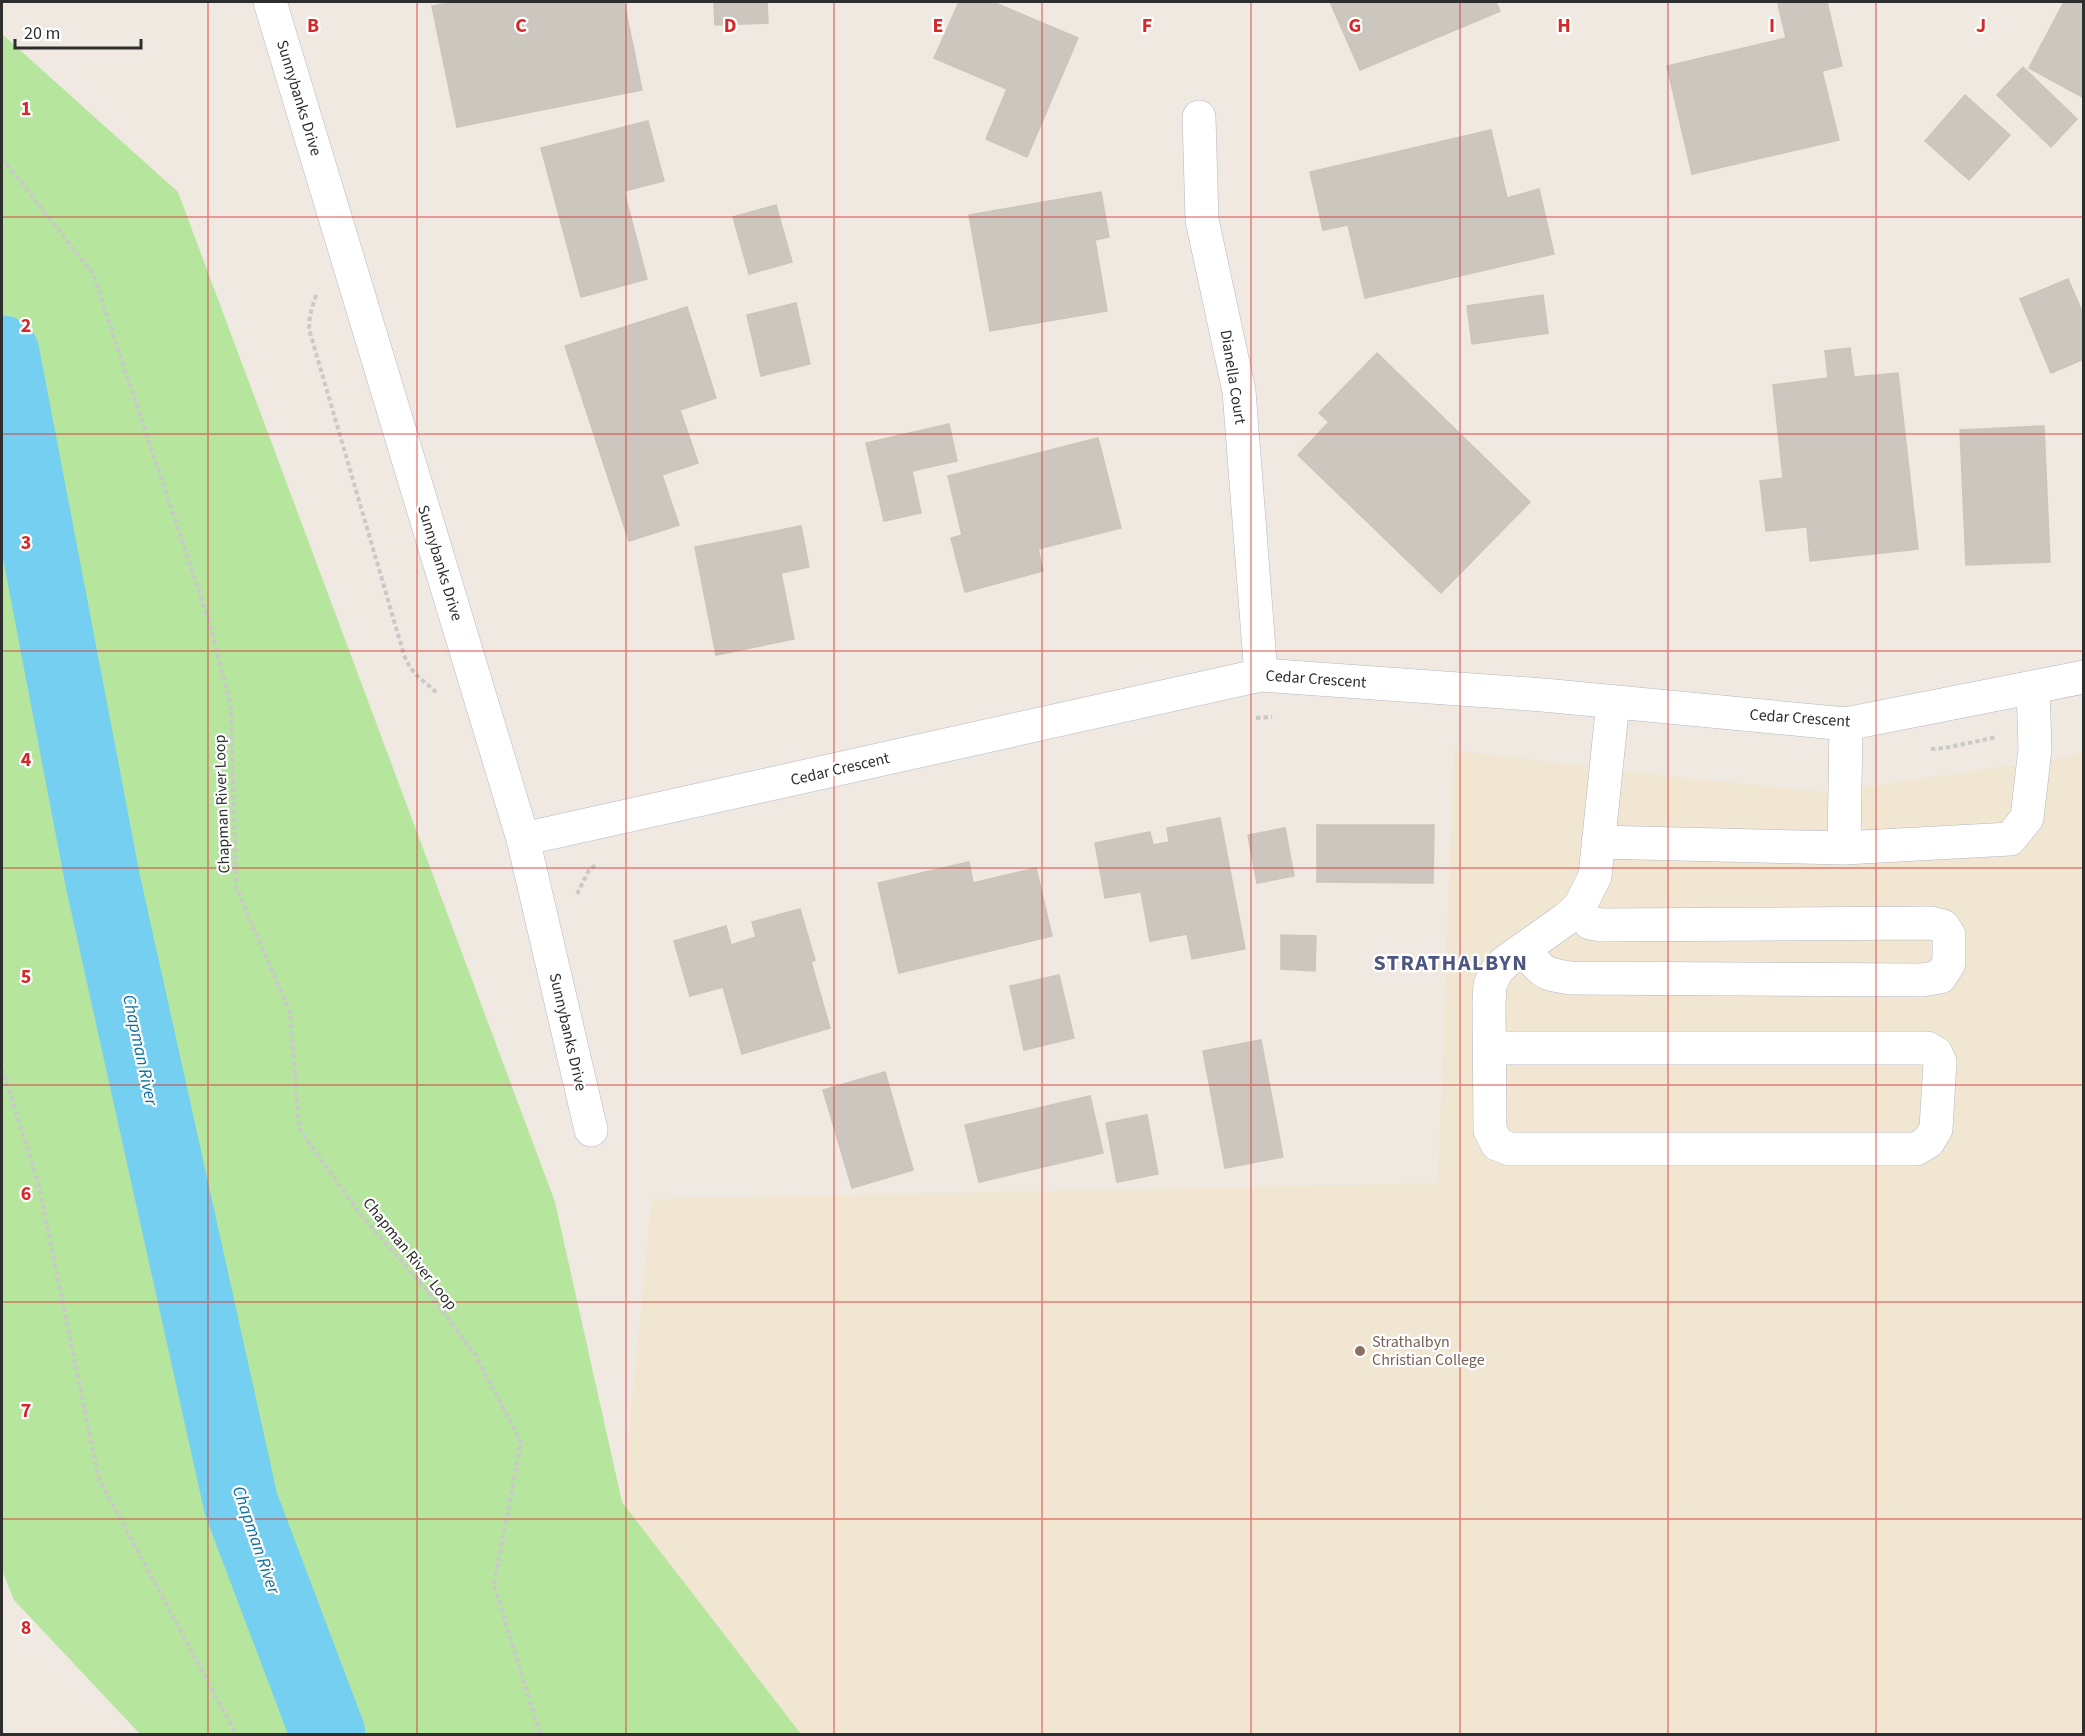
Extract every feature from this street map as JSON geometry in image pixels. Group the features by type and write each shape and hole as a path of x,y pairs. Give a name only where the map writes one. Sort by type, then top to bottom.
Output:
{"street":[{"name":"Sunnybanks Drive","path":"270,2 523,839 591,1130"},
{"name":"Dianella Court","path":"1199,117 1202,220 1239,391 1261,675"},
{"name":"Cedar Crescent","path":"523,839 1261,675 1612,702 1846,724 2084,677"},
{"path":"1598,842 1844,848 2010,839 2027,818 2036,728 2033,687"},
{"path":"1490,1048 1927,1048 1936,1053 1940,1062 1936,1129 1928,1142 1916,1149 1510,1149 1497,1144 1490,1130 1490,1048 1490,985 1496,972 1505,962 1581,906 1595,876 1612,702"},
{"path":"1844,848 1846,724"},
{"path":"1525,948 1538,967 1548,975 1571,978 1922,980 1940,977 1949,963 1949,935 1942,927 1931,922 1601,925 1590,923 1577,909"}],"path":[{"name":"Chapman River Loop","path":"2,158 93,274 209,621 231,707 236,887 290,1012 299,1129 362,1215 428,1292 476,1356 521,1442 494,1585 540,1734"},
{"path":"318,289 310,315 309,329 404,655 415,674 440,697"},
{"path":"1248,719 1283,716"},
{"path":"1922,750 1945,748 2036,728"},
{"path":"575,901 589,870 605,857"},
{"path":"2,1068 38,1182 99,1479 236,1734"}],"shaded area":[{"name":"Strathalbyn Christian College","path":"1454,750 1683,778 1831,792 2070,757 2083,751 2083,1734 801,1734 622,1502 652,1199 1438,1183"}],"green space":[{"path":"2,34 178,192 555,1202 622,1502 801,1734 140,1734 14,1600 2,1570"}],"building":[{"path":"453,2 624,2 642,90 457,127 432,6"},
{"path":"714,2 767,2 768,23 715,25"},
{"path":"959,2 993,2 1078,38 1027,157 986,139 1007,89 934,58"},
{"path":"1330,2 1496,2 1500,11 1360,70"},
{"path":"1827,2 1842,66 1822,71 1839,140 1692,174 1667,66 1786,38 1778,4"},
{"path":"2064,2 2084,2 2084,98 2029,68"},
{"path":"2023,67 2077,119 2051,147 1997,95"},
{"path":"1965,95 2010,135 1969,180 1925,141"},
{"path":"648,121 664,181 624,191 647,279 581,297 541,148"},
{"path":"1491,130 1507,198 1539,189 1554,254 1365,298 1348,225 1323,230 1310,172"},
{"path":"1101,192 1109,237 1095,240 1107,311 990,331 969,215"},
{"path":"776,205 792,262 749,274 733,217"},
{"path":"2068,279 2084,316 2084,359 2051,373 2020,299"},
{"path":"1543,295 1548,333 1472,344 1467,306"},
{"path":"796,303 810,364 761,376 747,315"},
{"path":"687,307 716,398 680,410 698,463 662,475 679,525 629,541 565,346"},
{"path":"1850,348 1854,377 1898,373 1918,549 1810,561 1807,527 1766,531 1760,481 1783,478 1773,385 1828,378 1825,351"},
{"path":"1377,353 1530,502 1441,593 1298,455 1329,422 1319,413"},
{"path":"949,424 957,461 912,471 921,513 884,521 866,443"},
{"path":"2044,426 2050,562 1966,565 1960,430"},
{"path":"1098,438 1121,528 1038,549 1043,571 965,592 951,538 962,535 948,476"},
{"path":"801,526 809,567 781,573 794,639 716,655 695,547"},
{"path":"1220,818 1245,949 1192,959 1187,934 1150,941 1141,892 1105,898 1095,843 1150,832 1153,845 1169,842 1167,828"},
{"path":"1317,825 1434,825 1433,883 1317,882"},
{"path":"1285,828 1294,876 1257,883 1248,835"},
{"path":"969,862 973,883 1036,868 1052,936 899,973 878,883"},
{"path":"800,909 815,960 811,962 830,1028 742,1054 723,987 690,996 674,941 726,926 731,945 756,937 752,922"},
{"path":"1281,935 1316,936 1315,971 1281,969"},
{"path":"1059,975 1074,1038 1024,1050 1010,986"},
{"path":"1261,1040 1283,1157 1225,1168 1203,1051"},
{"path":"885,1072 913,1170 852,1188 823,1090"},
{"path":"1090,1096 1103,1153 979,1182 965,1125"},
{"path":"1147,1115 1158,1174 1117,1182 1106,1123"}],"waterway":[{"name":"Chapman River","path":"2,353 103,882 241,1504 328,1734"}],"place":[{"name":"Strathalbyn Christian College","path":"1360,1351"}],"district":[{"name":"STRATHALBYN","path":"1451,963"}]}
